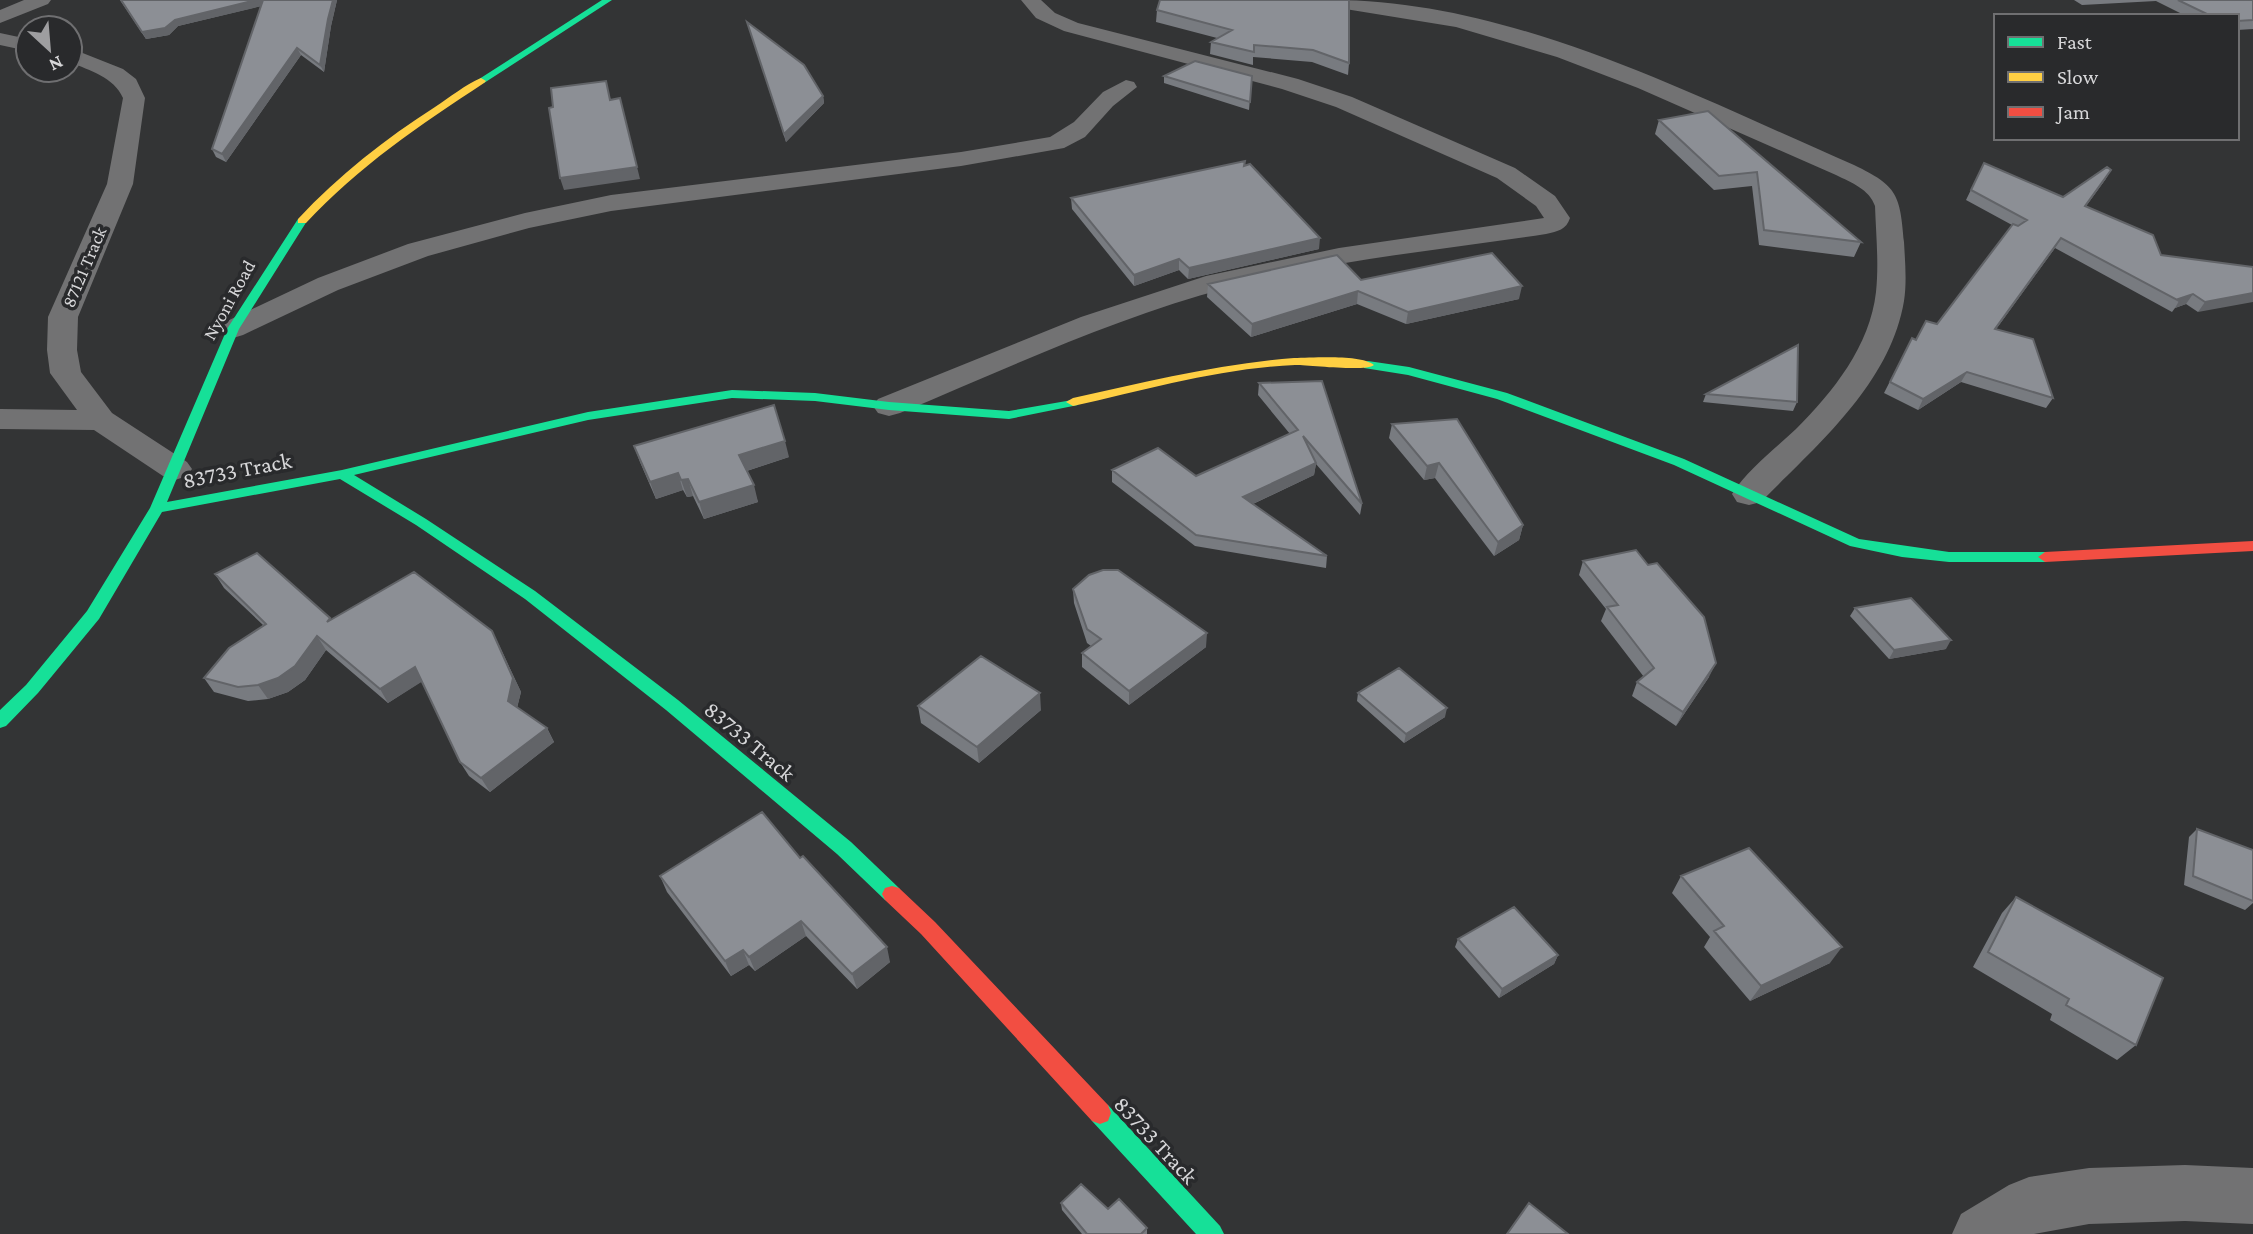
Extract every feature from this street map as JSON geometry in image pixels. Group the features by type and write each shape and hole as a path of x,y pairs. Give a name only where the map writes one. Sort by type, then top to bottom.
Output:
{"street":[{"path":"0,17 41,0"},
{"name":"Nyoni Road","path":"0,721 32,690 93,615 157,508 233,329 301,222 326,192 427,116 608,0"},
{"path":"889,406 1100,320 1216,282 1376,248 1546,226 1555,223 1557,218 1546,201 1506,173 1355,107 1290,84 1071,27 1049,18 1038,10 1031,0"},
{"path":"1340,3 1451,21 1554,49 1632,78 1845,170 1868,181 1885,195 1888,206 1889,299 1872,355 1832,409 1749,494"},
{"name":"87121 Track","path":"84,60 115,74 128,84 134,98 120,184 63,317 62,350 66,373 101,420 175,469"},
{"path":"233,329 328,284 418,250 525,220 622,201 961,159 1056,144 1071,138 1086,127 1108,99 1126,87"},
{"path":"342,474 588,416 678,400 732,394 773,394 1009,415 1255,365 1301,359 1331,359 1420,373 1502,396 1679,462 1815,527 1855,543 1883,550 1942,556 2026,558 2253,546"},
{"path":"0,419 101,420"},
{"name":"83733 Track","path":"157,508 342,474 421,522 530,595 672,705 844,848 928,928 1212,1234"},
{"path":"1981,1234 2029,1205 2089,1196 2185,1193 2253,1196"}],"building":[{"path":"121,0 256,0 175,20 165,28 142,32"},
{"path":"263,0 333,0 320,65 297,48 222,154 212,149"},
{"path":"1160,0 1349,0 1349,63 1313,50 1254,45 1254,52 1211,42 1232,30 1157,10"},
{"path":"2178,0 2253,0 2253,20 2239,21 2239,14 2207,14"},
{"path":"747,22 804,65 823,96 784,134"},
{"path":"1195,61 1252,76 1250,102 1164,76"},
{"path":"606,81 610,100 620,98 637,167 560,178 549,108 553,107 551,88"},
{"path":"1708,111 1861,242 1764,230 1757,172 1719,176 1659,120"},
{"path":"1245,161 1244,166 1250,164 1320,238 1189,268 1179,259 1134,275 1071,198"},
{"path":"1984,163 2063,197 2107,167 2111,170 2085,206 2153,235 2161,255 2253,267 2253,293 2205,302 2193,294 2178,299 2179,301 2061,238 1995,329 2033,339 2053,398 1967,372 1923,399 1890,382 1912,338 1916,340 1926,321 1937,324 2013,224 2018,226 2027,220 1971,190"},
{"path":"1492,253 1522,286 1408,312 1358,291 1252,324 1208,284 1337,255 1361,280"},
{"path":"1798,345 1797,402 1706,394"},
{"path":"1322,381 1362,504 1303,436 1316,463 1243,497 1327,556 1196,535 1112,470 1158,448 1196,476 1298,430 1259,383"},
{"path":"774,405 785,441 739,455 754,485 699,502 688,479 681,480 678,473 650,482 634,446"},
{"path":"1457,419 1523,525 1498,542 1439,463 1427,466 1392,424"},
{"path":"1636,550 1648,565 1657,563 1704,617 1716,663 1683,712 1637,682 1654,668 1607,607 1618,605 1583,561"},
{"path":"257,553 330,618 327,622 414,572 492,631 513,678 508,701 547,728 481,778 460,762 415,667 380,689 317,636 295,666 278,678 258,685 238,687 204,678 229,648 266,624 215,574"},
{"path":"1103,570 1118,570 1207,633 1129,691 1082,653 1101,639 1087,629 1073,589 1089,575"},
{"path":"1911,598 1951,640 1894,650 1855,608"},
{"path":"981,656 1040,693 977,747 918,706"},
{"path":"1399,668 1447,708 1406,734 1358,693"},
{"path":"762,812 800,858 803,856 887,947 852,974 801,921 749,957 743,950 725,961 660,876"},
{"path":"2197,829 2253,850 2253,901 2193,876"},
{"path":"1749,848 1842,947 1761,986 1714,931 1724,926 1681,876"},
{"path":"2016,897 2163,978 2136,1045 2066,1005 2069,999 1988,952"},
{"path":"1514,907 1558,955 1502,989 1458,939"},
{"path":"1081,1184 1108,1209 1119,1199 1147,1228 1141,1234 1087,1234 1061,1203"},
{"path":"1529,1203 1568,1234 1507,1234"}],"traffic: fast":[{"path":"481,81 608,0"},
{"path":"0,721 32,689 93,615 157,508 233,329 302,221"},
{"path":"1368,365 1409,371 1502,396 1679,462 1855,543 1949,557 2045,557"},
{"path":"342,474 588,416 732,394 815,397 889,406 1009,415 1073,402"},
{"path":"157,508 342,474 421,522 530,595 672,705 844,848 892,894"},
{"path":"1100,1113 1212,1234"}],"traffic: slow":[{"path":"302,221 321,200 364,162 481,81"},
{"path":"1073,402 1219,370 1256,365 1331,361 1368,365"}],"traffic: jam":[{"path":"2045,557 2253,546"},
{"path":"892,894 928,928 1100,1113"}]}
